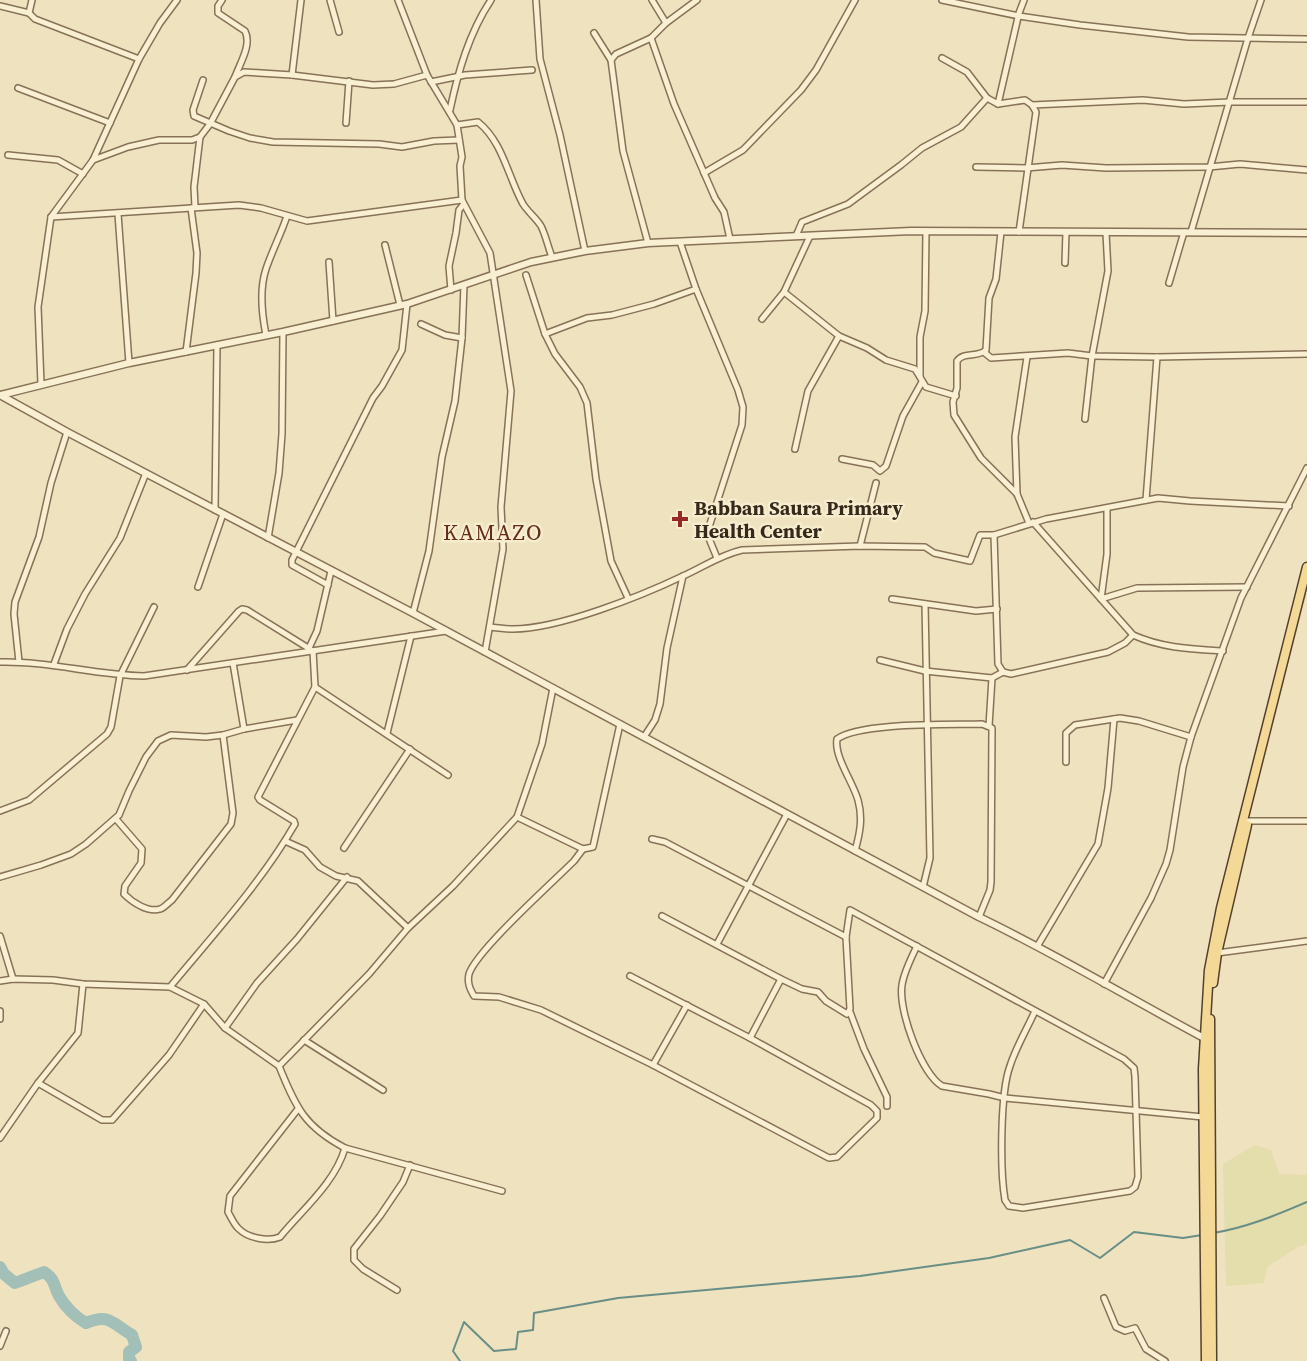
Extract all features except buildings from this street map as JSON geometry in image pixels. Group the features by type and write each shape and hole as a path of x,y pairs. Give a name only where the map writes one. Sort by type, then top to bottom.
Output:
{"main road":[{"path":"1212,1361 1210,1019 1217,953 1306,582 1307,567"},
{"path":"1206,1361 1203,1117 1204,1038 1209,970 1221,908 1306,582"}],"street":[{"path":"29,13 32,0"},
{"path":"41,384 38,307 51,217 93,160 139,59 177,0"},
{"path":"186,352 196,273 197,253 193,208 200,137 210,124 235,77 248,43 245,31 218,13 218,6 222,0"},
{"path":"292,75 301,0"},
{"path":"330,0 339,32"},
{"path":"398,0 427,75 457,125 462,157 460,166 463,203 490,253 511,391 501,507 503,549 485,652"},
{"path":"450,110 457,77 474,30 491,0"},
{"path":"536,0 540,59 560,135 585,251"},
{"path":"652,0 666,23"},
{"path":"611,60 616,54 651,38 666,23 697,0"},
{"path":"704,173 742,150 808,83 855,0"},
{"path":"942,0 1019,16 1188,37 1307,39"},
{"path":"998,104 1024,0"},
{"path":"1169,283 1209,167 1261,0"},
{"path":"0,6 29,13 35,19 139,59"},
{"path":"594,33 611,60 623,151 648,243"},
{"path":"651,38 674,104 714,198 724,212 730,239"},
{"path":"942,58 967,72 987,98 998,104 1025,100 1036,112 1019,232"},
{"path":"431,81 532,70"},
{"path":"235,77 244,72 292,75 373,85 394,84 427,75"},
{"path":"203,80 193,113 198,119 250,138 273,142 379,144 402,147 434,141 459,140"},
{"path":"346,123 349,81"},
{"path":"18,88 110,123"},
{"path":"796,236 802,222 848,204 922,148 961,126 987,98"},
{"path":"1032,105 1143,100 1185,104 1307,102"},
{"path":"457,125 478,122 490,134 505,160 525,206 535,217 544,233 552,257"},
{"path":"93,160 129,147 159,140 192,140 200,137"},
{"path":"8,155 58,160 83,174"},
{"path":"976,167 1028,168 1062,165 1106,168 1209,167 1240,164 1307,170"},
{"path":"51,217 239,205 261,208 307,221 463,203"},
{"path":"451,290 449,266 459,210 463,203"},
{"path":"117,214 129,363"},
{"path":"266,335 262,317 266,271 286,216"},
{"path":"0,395 129,363 284,332 403,304 493,276 531,261 648,243 926,231 1307,233"},
{"path":"842,459 873,465 880,471 886,466 903,416 921,379 920,337 925,311 926,231"},
{"path":"984,353 989,298 996,279 1001,232"},
{"path":"1065,263 1066,232"},
{"path":"1085,419 1092,356 1108,271 1106,233"},
{"path":"762,320 784,292 810,236"},
{"path":"680,242 696,289 738,390 742,407 742,425 709,527 708,536 717,558"},
{"path":"328,585 292,565 292,560 373,398 402,350 403,304 385,245"},
{"path":"329,262 333,321"},
{"path":"525,275 545,334 555,354 580,387 587,403 596,479 611,561 628,598"},
{"path":"413,613 429,551 442,456 455,401 462,338 464,285"},
{"path":"545,334 587,318 612,315 643,307 696,289"},
{"path":"784,292 839,336 867,348 886,360 915,369 926,387 956,396"},
{"path":"421,324 445,335 462,338"},
{"path":"268,538 279,473 284,332"},
{"path":"795,449 808,391 839,336"},
{"path":"215,510 217,345"},
{"path":"1222,651 1173,648 1133,635 1031,523 1017,494 981,458 954,415 957,361 963,355 984,353 991,358 1068,353 1092,356 1157,357 1307,354"},
{"path":"1017,494 1016,437 1027,357"},
{"path":"1146,500 1157,357"},
{"path":"0,395 413,613 979,917 1038,945 1204,1038"},
{"path":"19,662 15,602 39,537 51,483 68,432"},
{"path":"1104,984 1151,898 1166,864 1183,766 1191,737 1246,587 1307,468"},
{"path":"54,664 67,629 85,594 120,538 146,473"},
{"path":"860,546 876,483"},
{"path":"490,627 513,629 544,626 628,598 683,576 717,558 742,550 860,546 925,547 934,554 970,561 980,535 994,535 1031,523 1146,500 1168,498 1289,506"},
{"path":"1101,599 1107,554 1107,508"},
{"path":"198,586 223,514"},
{"path":"994,535 998,664 1003,672"},
{"path":"170,987 253,884 285,841 295,822 258,798 315,687 311,650 331,571"},
{"path":"644,737 655,720 660,704 667,648 683,576"},
{"path":"1101,599 1137,588 1246,587"},
{"path":"892,599 976,611 997,609"},
{"path":"923,887 930,858 925,604"},
{"path":"0,811 29,800 107,734 111,727 120,676 154,607"},
{"path":"187,670 207,645 242,609 311,650"},
{"path":"0,662 54,664 120,676 144,676 446,631"},
{"path":"880,660 925,671 992,678 1003,672 1011,674 1108,652 1125,643 1133,635"},
{"path":"387,733 411,636"},
{"path":"233,663 244,729"},
{"path":"979,917 992,882 992,728 989,726 992,678"},
{"path":"315,687 448,775"},
{"path":"279,1066 369,974 408,928 453,886 517,817 543,744 553,688"},
{"path":"1066,762 1066,733 1075,725 1114,719 1140,721 1191,737"},
{"path":"1038,945 1098,844 1108,788 1114,719"},
{"path":"0,877 71,854 116,819 146,757 158,741 171,735 206,737 223,735 297,720"},
{"path":"517,817 583,849 589,849 595,844 620,724"},
{"path":"855,851 861,827 861,814 857,798 836,748 837,739 856,731 928,725 982,724 989,726"},
{"path":"116,819 142,849 141,863 125,886 124,894 141,906 160,909 172,900 231,824 233,813 223,735"},
{"path":"344,848 410,749"},
{"path":"717,944 787,814"},
{"path":"1248,821 1307,821"},
{"path":"652,839 665,842 846,937"},
{"path":"285,841 305,849 320,867 336,876 358,881 408,928"},
{"path":"583,849 574,861 483,953 469,975 469,987 474,996 499,997 541,1010 653,1065 829,1158 837,1157 877,1118 877,1111 872,1105 630,976"},
{"path":"225,1028 257,983 347,878"},
{"path":"887,1106 887,1097 864,1049 850,1011 846,937 850,910 1035,1011 1134,1068 1138,1177 1136,1187 1130,1191 1023,1208 1009,1206 1005,1200 1002,1123 1009,1066 1035,1011"},
{"path":"662,916 781,979 802,989 818,992 844,1013 850,1011"},
{"path":"0,936 13,979"},
{"path":"1217,953 1307,942"},
{"path":"917,946 902,984 902,997 910,1029 921,1057 932,1078 942,1086 1005,1098 1203,1117"},
{"path":"750,1038 781,979"},
{"path":"0,981 53,980 83,984 170,987 204,1004 225,1028 279,1066 298,1108 312,1128 345,1148 502,1191"},
{"path":"0,1138 38,1083 78,1033 83,984"},
{"path":"38,1083 102,1120 111,1120 169,1055 204,1004"},
{"path":"653,1065 687,1005"},
{"path":"0,1011 0,1019"},
{"path":"304,1040 383,1089"},
{"path":"298,1108 230,1196 228,1212 239,1229 251,1236 274,1239 280,1237 341,1161 345,1148"},
{"path":"398,1290 363,1269 354,1260 354,1249 403,1182 410,1165"},
{"path":"1104,1298 1116,1327 1125,1331 1135,1328 1146,1349 1165,1361"},
{"path":"0,1346 6,1331"}],"shaded area":[{"path":"1255,1145 1271,1150 1279,1174 1306,1175 1307,1173 1307,1244 1298,1247 1267,1267 1264,1283 1226,1286 1223,1164"}],"waterway":[{"path":"1213,1233 1249,1224 1307,1202"},
{"path":"460,1361 453,1351 464,1322 494,1351 516,1349 518,1332 533,1330 534,1313 618,1298 860,1276 989,1258 1070,1240 1100,1258 1134,1232 1183,1238 1202,1235"},
{"path":"0,1267 4,1274 15,1283 44,1272 52,1280 64,1304 78,1318 86,1323 105,1319 132,1335 136,1347 129,1352 131,1361"}],"place":[{"name":"Babban Saura Primary Health Center","path":"680,519"}],"district":[{"name":"KAMAZO","path":"493,532"}]}
